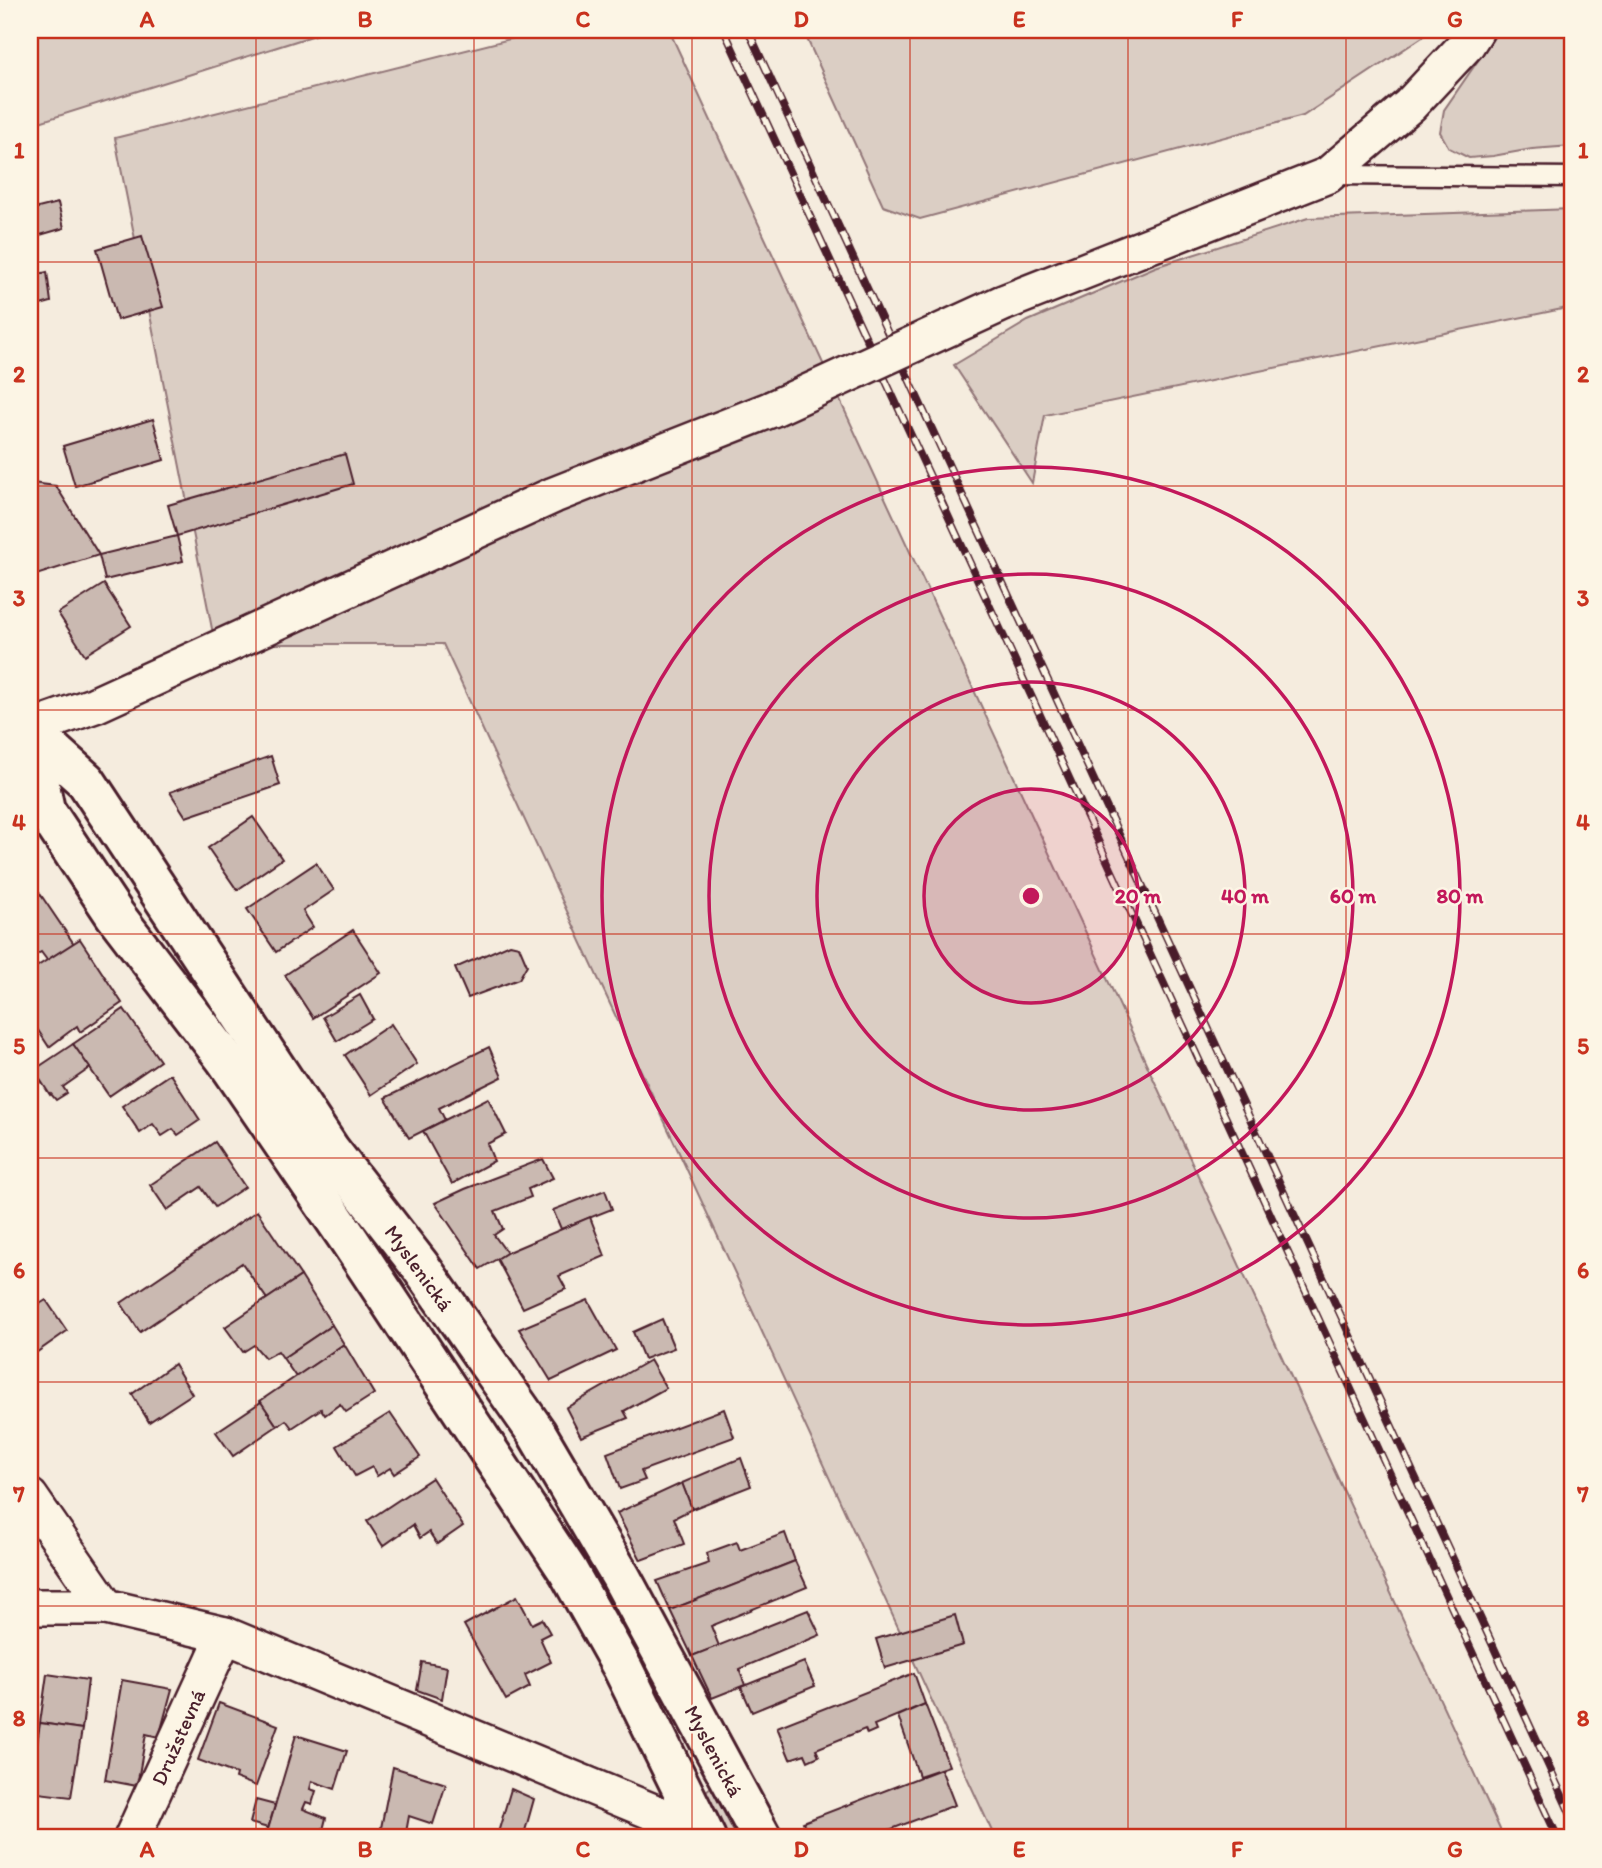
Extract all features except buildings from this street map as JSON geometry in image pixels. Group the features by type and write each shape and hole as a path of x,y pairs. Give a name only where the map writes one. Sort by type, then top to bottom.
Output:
{"main road":[{"name":"Myslenická","path":"30,730 86,781 330,1150 420,1266 536,1432 621,1577 762,1838"},
{"name":"Myslenická","path":"30,738 45,810 115,915 226,1060 349,1240 568,1571 623,1669 705,1837"}],"street":[{"path":"30,730 95,705 554,495 772,409 1003,303 1328,175 1410,105 1467,44 1476,30"},
{"path":"30,1497 106,1607"},
{"path":"30,1607 106,1607 225,1635 705,1837"},
{"name":"Družstevná","path":"132,1838 225,1635"}],"lane":[{"path":"1328,175 1572,177"}],"shaded area":[{"path":"30,30 331,30 30,125"},
{"path":"546,30 669,30 1504,1838 995,1838 443,644 215,644 115,138"},
{"path":"803,30 1433,30 1303,116 920,219 883,206"},
{"path":"1499,30 1572,30 1572,146 1469,158 1449,148 1440,132 1444,110"},
{"path":"1572,209 1572,307 1045,415 1032,483 954,365 1028,321 1155,267 1308,218"},
{"path":"711,1787 737,1838 728,1838 706,1791"}],"railway":[{"path":"724,30 1558,1838"},
{"path":"748,30 1572,1817"}]}
